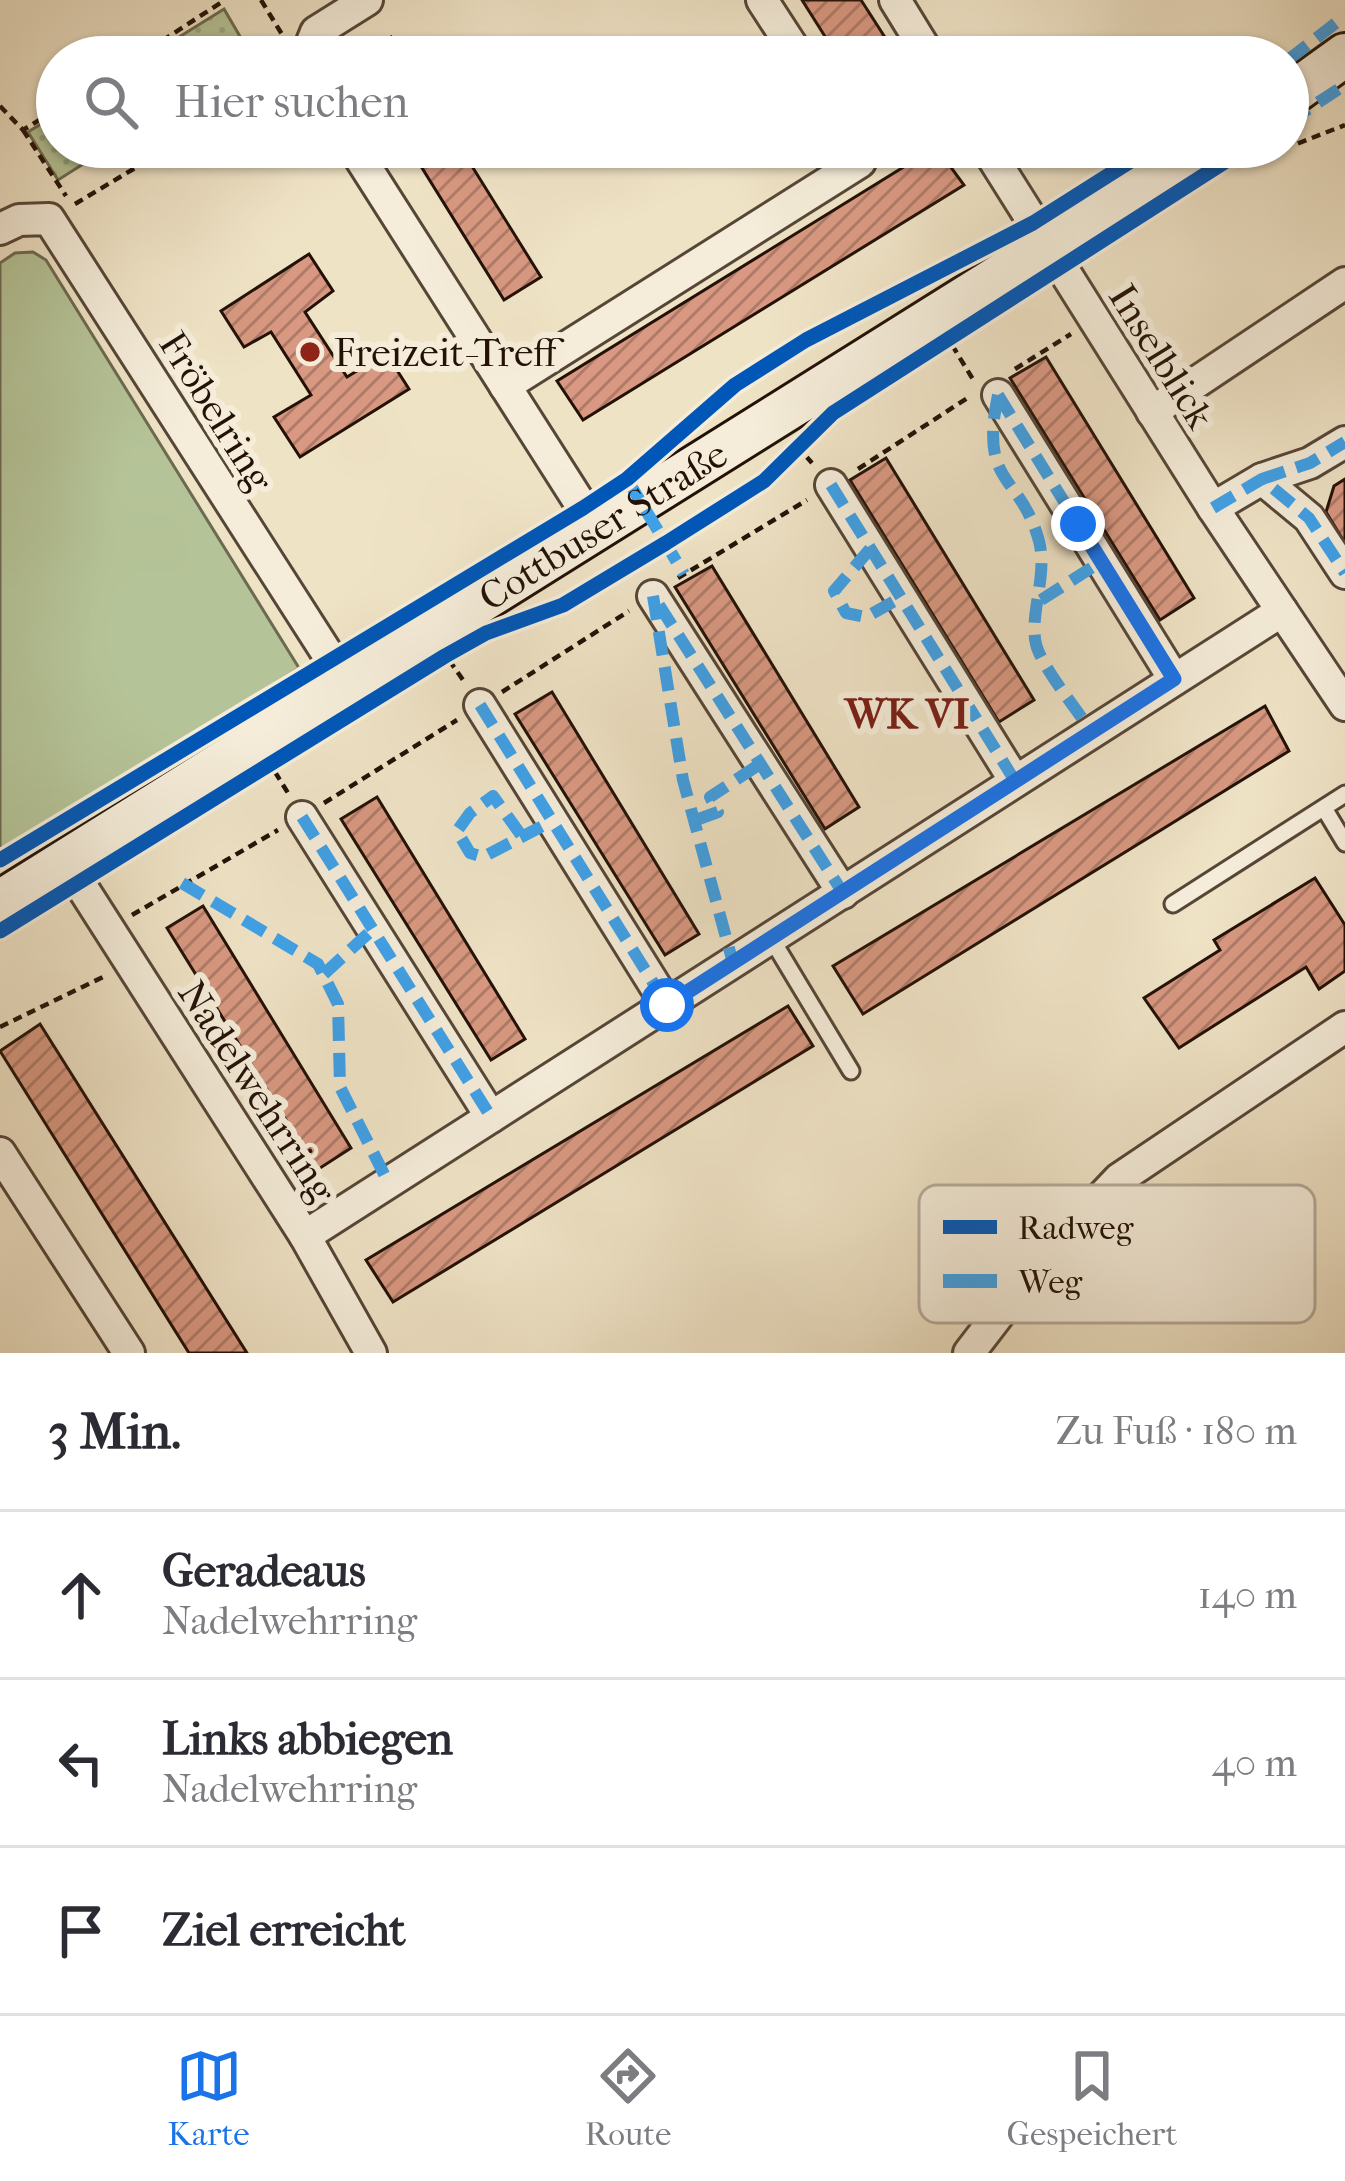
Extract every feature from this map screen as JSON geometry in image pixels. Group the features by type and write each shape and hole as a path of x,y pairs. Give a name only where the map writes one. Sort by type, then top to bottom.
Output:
{"street":[{"path":"311,36 367,0"},
{"path":"762,0 786,36"},
{"path":"895,0 917,36"},
{"path":"1309,81 1345,55"},
{"path":"366,168 583,508 590,536"},
{"path":"506,386 841,168"},
{"name":"Inselblick","path":"999,168 1213,508 1345,705"},
{"name":"Cottbuser Straße","path":"0,902 1172,168"},
{"path":"0,229 61,212"},
{"name":"Fröbelring","path":"61,212 348,686"},
{"path":"1152,412 1345,283"},
{"path":"989,393 1174,679"},
{"path":"1213,508 1262,479 1310,463 1345,442"},
{"path":"1262,479 1309,518 1345,573"},
{"path":"832,485 1015,781"},
{"path":"653,596 843,893"},
{"name":"Nadelwehrring","path":"66,862 305,1236 1282,610"},
{"path":"480,705 667,1005"},
{"path":"302,817 491,1117"},
{"path":"1113,1185 1345,1027"},
{"path":"0,1153 129,1353"},
{"path":"305,1236 370,1353"},
{"path":"969,1353 992,1323"}],"lane":[{"path":"1173,904 1345,794"},
{"path":"1324,808 1345,843"},
{"path":"771,938 851,1071"}],"path":[{"path":"169,36 225,0"},
{"path":"261,0 286,36"},
{"path":"0,106 23,130 36,158"},
{"path":"23,130 36,122"},
{"path":"1309,139 1345,125"},
{"path":"41,168 61,212 135,168"},
{"path":"108,931 302,817 832,485 989,393 1093,320"},
{"path":"947,336 989,393"},
{"path":"0,1027 129,963"}],"green space":[{"path":"224,9 240,36 181,36"},
{"path":"50,168 77,168 58,180"},
{"path":"33,252 46,260 299,668 0,854 0,263 15,253"}],"building":[{"path":"802,0 861,0 884,36 825,36"},
{"path":"422,168 473,168 541,277 504,300"},
{"path":"902,168 951,168 964,185 583,420 557,381"},
{"path":"309,254 333,291 305,312 347,377 386,353 409,389 300,457 274,417 311,395 271,332 244,347 221,311"},
{"path":"1046,357 1194,598 1160,620 1010,378"},
{"path":"886,458 1034,700 999,722 850,480"},
{"path":"1345,479 1345,543 1326,512 1334,486"},
{"path":"712,566 859,807 825,829 675,587"},
{"path":"552,692 699,934 665,955 515,714"},
{"path":"1265,706 1289,751 863,1014 833,966"},
{"path":"377,797 525,1039 491,1060 341,819"},
{"path":"1315,878 1345,925 1345,971 1319,989 1306,967 1179,1048 1144,998 1220,950 1214,940"},
{"path":"203,906 351,1148 317,1170 167,928"},
{"path":"788,1006 813,1046 393,1302 366,1260"},
{"path":"40,1024 247,1353 189,1353 0,1051"}],"marked path":[{"path":"1309,44 1345,16"},
{"path":"1309,108 1345,85"},
{"path":"998,395 994,425 998,463 1031,519 1041,554 1036,644 1091,731"},
{"path":"998,395 1174,679"},
{"path":"1262,479 1310,463 1345,442"},
{"path":"627,479 684,574"},
{"path":"1213,508 1262,479 1309,518 1345,573"},
{"path":"831,485 1015,781"},
{"path":"870,549 834,591 846,613 866,617 900,598"},
{"path":"1041,600 1102,561"},
{"path":"653,596 683,780 733,963"},
{"path":"659,605 843,893"},
{"path":"480,705 667,1005"},
{"path":"696,820 718,812 710,797 760,764"},
{"path":"521,835 493,796 470,813 457,831 470,853 483,857 552,821"},
{"path":"302,817 491,1117"},
{"path":"182,883 318,964 338,1004 340,1087 388,1182"},
{"path":"324,974 372,930"}],"cycle path":[{"path":"0,860 583,508 627,479 735,385 806,340 1033,223 1120,168"},
{"path":"0,931 445,656 486,633 563,605 666,543 764,481 833,413 1215,168"}],"place":[{"name":"Freizeit-Treff","path":"310,352"}],"district":[{"name":"WK VI","path":"907,713"}],"route":[{"path":"667,1005 1174,679 1078,524"}]}
